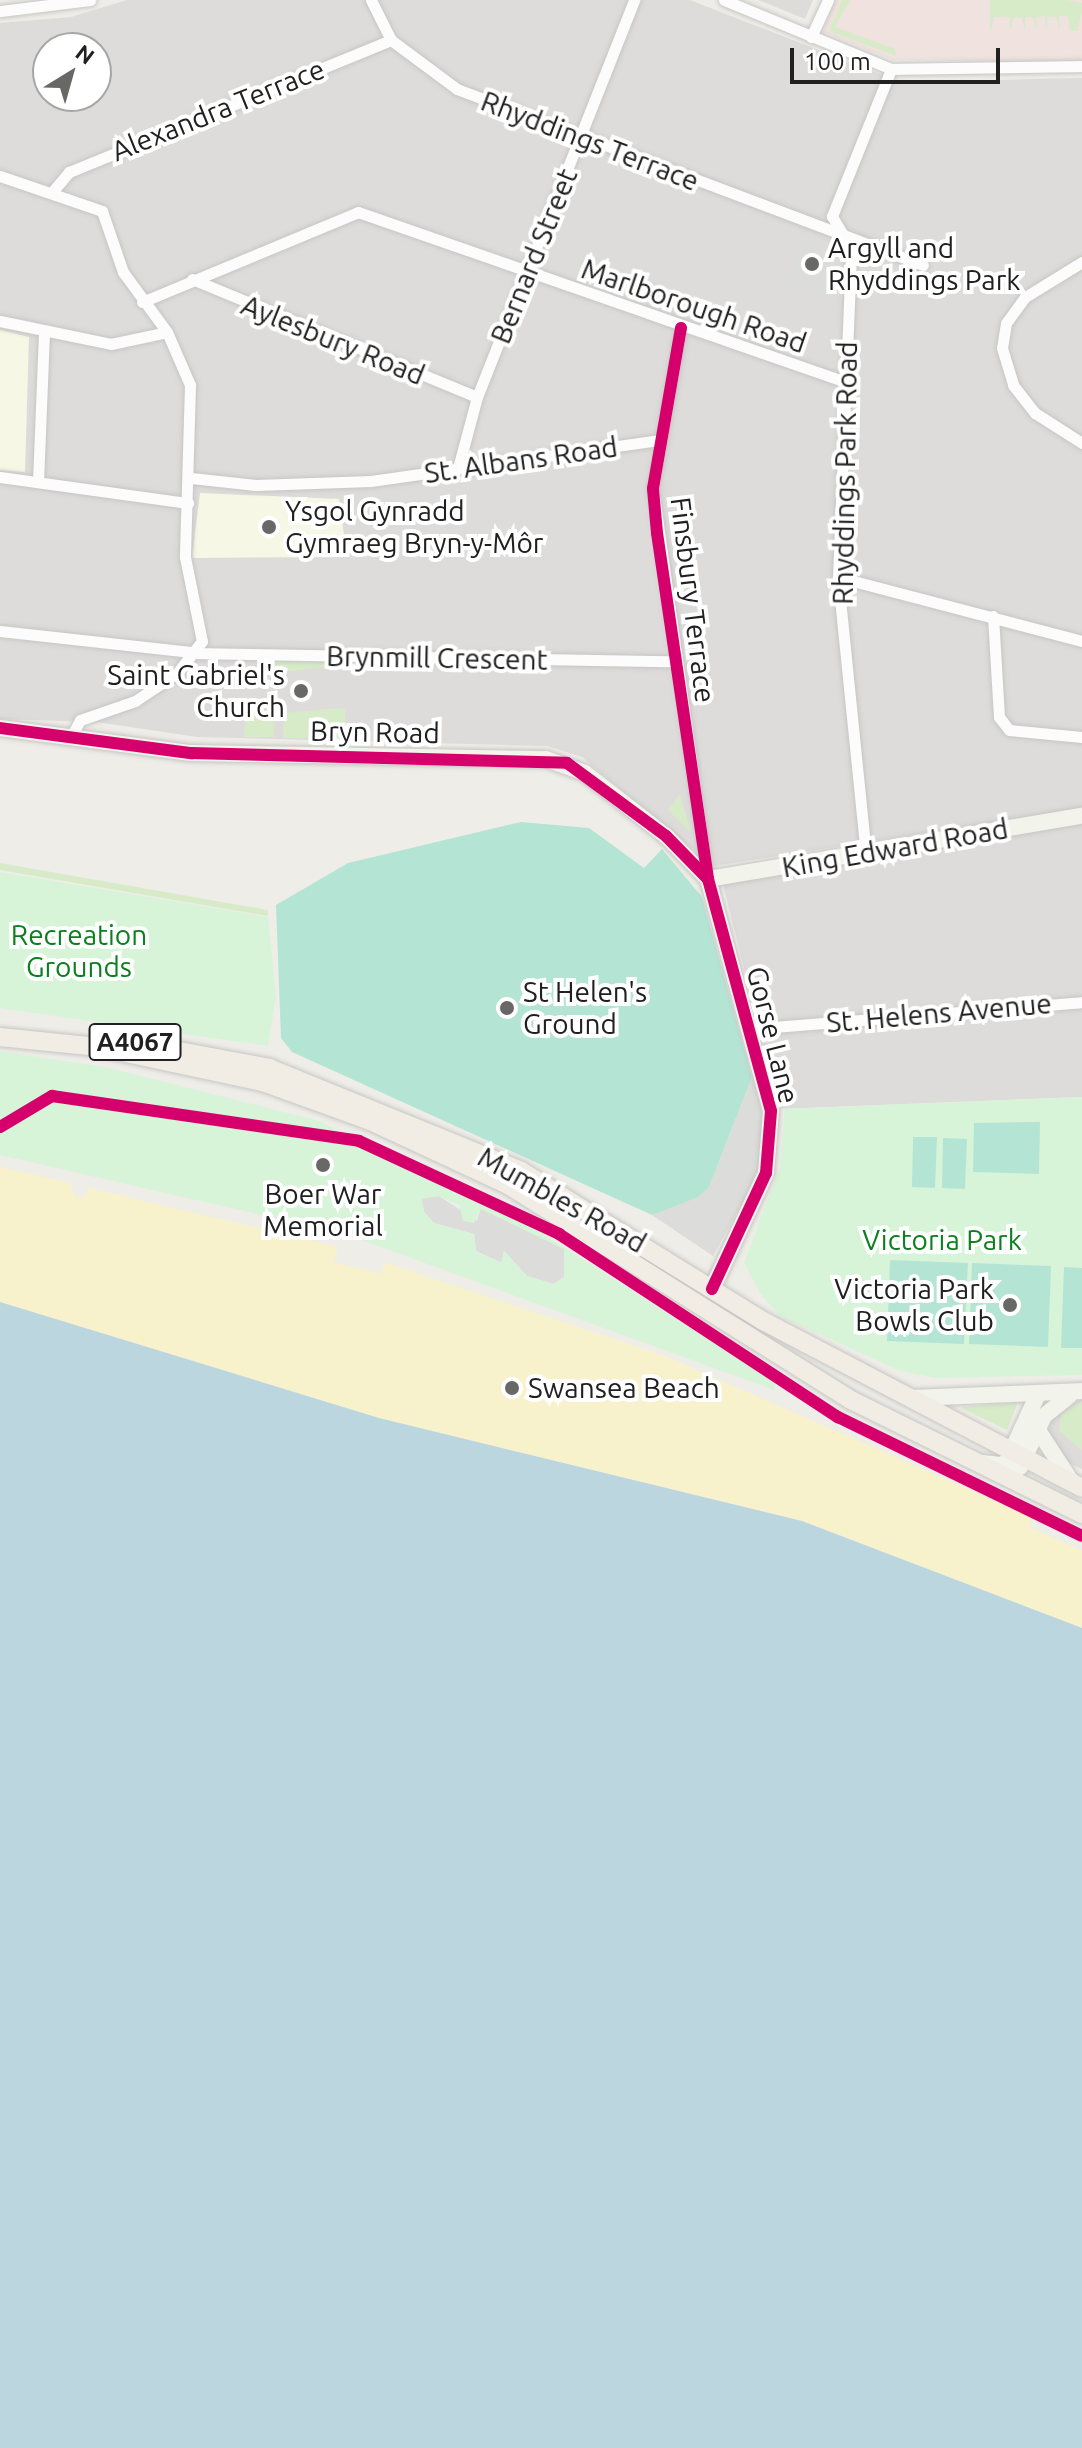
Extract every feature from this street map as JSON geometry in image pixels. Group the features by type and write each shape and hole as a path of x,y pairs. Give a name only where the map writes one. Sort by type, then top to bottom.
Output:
{"main road":[{"name":"Mumbles Road","path":"0,1025 266,1075 521,1171 712,1289 898,1396 1015,1459 1079,1486"},
{"name":"Mumbles Road","path":"0,1037 98,1047 266,1075"},
{"name":"Mumbles Road","path":"370,1112 508,1185 739,1335 974,1462 1082,1514"}],"street":[{"path":"0,11 90,0"},
{"name":"Rhyddings Terrace","path":"371,0 391,40 457,89 923,265"},
{"name":"Bernard Street","path":"458,468 477,397 634,0"},
{"path":"724,0 891,69 1082,66"},
{"path":"811,37 828,0"},
{"name":"Alexandra Terrace","path":"53,191 69,172 391,40"},
{"name":"Rhyddings Park Road","path":"866,855 838,577 851,248 832,216 891,69"},
{"path":"0,176 89,202 110,221 123,272 142,302 167,332 190,385 191,478 185,557 201,626 198,653 135,701 80,720 72,735"},
{"name":"Marlborough Road","path":"142,302 358,212 681,328 846,382"},
{"path":"1082,262 1025,297 1006,323 1002,348 1013,385 1035,413 1082,443"},
{"name":"Aylesbury Road","path":"192,279 477,397"},
{"path":"0,321 111,344 167,332"},
{"name":"Finsbury Terrace","path":"681,328 660,440 655,518 708,879"},
{"path":"38,482 44,331"},
{"name":"St. Albans Road","path":"191,478 315,486 660,440"},
{"path":"0,477 188,503"},
{"path":"838,577 1082,641"},
{"path":"993,616 999,717 1009,730 1082,737"},
{"name":"Brynmill Crescent","path":"0,631 198,653 676,661"},
{"name":"Bryn Road","path":"0,728 72,735 191,753 567,763 666,836 708,879"},
{"name":"King Edward Road","path":"708,879 866,855 1082,816"},
{"name":"Gorse Lane","path":"708,879 771,1111 766,1173 712,1289"},
{"name":"St. Helens Avenue","path":"748,1029 1082,1002"},
{"path":"974,1462 1015,1459 1038,1430 1053,1404 1080,1391"},
{"path":"898,1396 1080,1391"},
{"path":"1015,1459 1038,1394"},
{"path":"1038,1430 1055,1467 1079,1486"},
{"path":"1015,1459 1055,1500"}],"shaded area":[{"path":"127,0 690,0 900,82 1082,78 1082,808 714,866 582,757 547,746 197,737 97,722 0,719 0,23 71,17"},
{"path":"758,0 813,0 805,19"},
{"path":"835,0 1082,0 1082,62 893,60 823,32"},
{"name":"Argyll and Rhyddings Park","path":"802,238 836,251 834,303 781,290"},
{"path":"0,330 29,337 25,472 0,470"},
{"name":"Ysgol Gynradd Gymraeg Bryn-y-Môr","path":"200,493 339,499 347,557 192,558"},
{"path":"1082,824 1082,1097 779,1109 723,884"},
{"path":"752,1077 762,1112 761,1169 713,1256 652,1215 709,1187"},
{"path":"439,1196 477,1221 481,1208 565,1249 564,1277 554,1284 527,1276 504,1251 502,1263 476,1251 474,1234 434,1223 424,1212 421,1198"},
{"path":"1082,1398 1082,1469 1064,1461 1047,1436 1050,1421"}],"green space":[{"path":"842,0 850,0 835,27 895,49 896,56 829,31"},
{"path":"990,0 1067,0 1082,3 1082,12 1077,31 1070,31 1068,16 1059,16 1060,31 1056,17 1048,17 1046,31 1045,16 1036,17 1037,31 1033,17 1025,17 1025,31 1022,18 1014,17 1010,31 1010,17 994,17 990,32"},
{"path":"252,658 342,658 342,665 275,673"},
{"path":"245,704 275,713 274,737 244,737"},
{"path":"345,709 345,739 283,738 284,713"},
{"path":"680,794 691,833 668,810"},
{"name":"St Helen's Ground","path":"521,822 589,828 644,868 662,849 702,897 752,1077 709,1187 698,1197 652,1215 292,1052 281,1038 276,905 348,863"},
{"path":"0,863 268,910 268,916 0,870"},
{"name":"Recreation Grounds","path":"0,872 268,917 276,997 268,1046 0,1008"},
{"path":"0,1051 105,1067 319,1121 520,1219 776,1383 774,1390 348,1235 0,1155","holes":["438,1196 459,1205 463,1221 474,1223 481,1209 564,1249 564,1277 553,1284 527,1276 504,1251 501,1263 476,1252 474,1234 434,1223 424,1212 422,1199"]},
{"name":"Victoria Park","path":"1082,1097 1082,1375 935,1378 898,1370 780,1316 760,1293 744,1262 780,1168 785,1109"},
{"path":"1040,1122 1039,1174 973,1172 974,1123"},
{"path":"913,1137 937,1137 935,1188 912,1187"},
{"path":"943,1138 967,1139 965,1189 942,1188"},
{"path":"890,1260 968,1263 964,1344 887,1341"},
{"name":"Victoria Park Bowls Club","path":"972,1263 1051,1266 1048,1347 969,1344"},
{"name":"Victoria Park Bowls Club","path":"1064,1267 1082,1268 1082,1348 1061,1348"},
{"path":"1082,1401 1082,1450 1059,1431 1061,1415"},
{"path":"1018,1402 1007,1430 961,1408 962,1407"}],"sand":[{"name":"Swansea Beach","path":"0,1167 70,1183 74,1196 83,1198 89,1188 338,1247 334,1262 380,1274 384,1262 665,1356 1032,1517 1029,1527 1082,1551 1082,1628 802,1521 379,1418 0,1302"}],"water":[{"path":"0,1302 379,1418 802,1521 1082,1628 1082,2448 0,2448"}],"cycle path":[{"path":"681,328 653,489 657,533 708,879 771,1111 766,1173 712,1289"},
{"path":"0,728 191,753 567,763 666,836 708,879"},
{"path":"0,1127 52,1096 359,1141 559,1234 838,1417 1082,1536"}],"place":[{"name":"Argyll and Rhyddings Park","path":"812,264"},
{"name":"Ysgol Gynradd Gymraeg Bryn-y-Môr","path":"269,527"},
{"name":"Saint Gabriel's Church","path":"301,691"},
{"name":"St Helen's Ground","path":"507,1008"},
{"name":"Boer War Memorial","path":"323,1165"},
{"name":"Victoria Park Bowls Club","path":"1010,1305"},
{"name":"Swansea Beach","path":"512,1388"}]}
